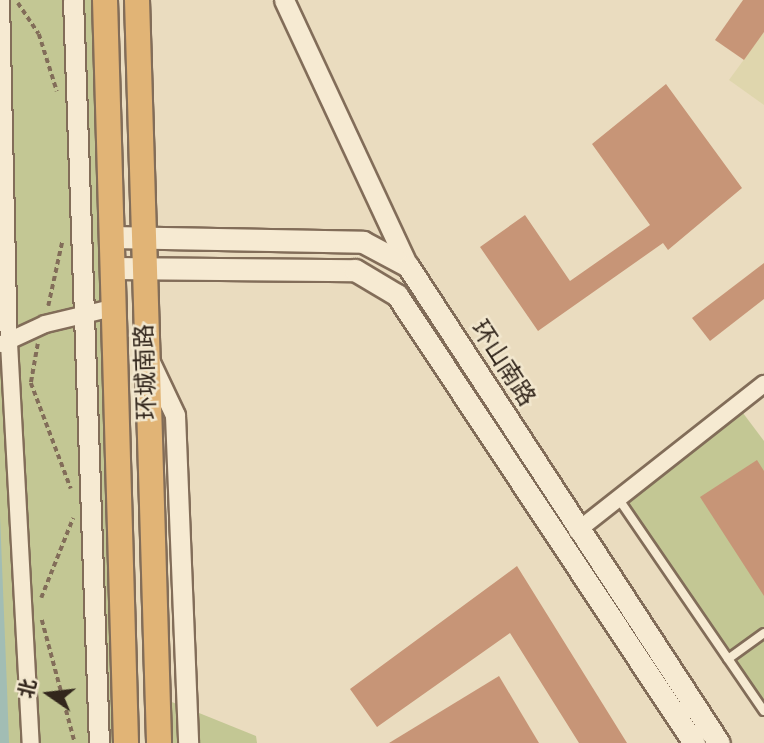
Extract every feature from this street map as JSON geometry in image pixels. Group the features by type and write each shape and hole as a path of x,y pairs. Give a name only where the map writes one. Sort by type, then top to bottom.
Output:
{"highway":[{"name":"环城南路","path":"105,0 126,743"},
{"name":"环城南路","path":"136,0 159,743"}],"main road":[{"name":"环山南路","path":"111,237 363,242 408,266 577,531 719,743"},
{"name":"环山南路","path":"111,268 355,270 397,295 694,743"}],"street":[{"path":"1,0 5,343 31,743"},
{"path":"73,0 99,743"},
{"path":"285,0 408,266"},
{"path":"5,343 45,324 112,308"},
{"path":"147,355 175,415 187,743"},
{"path":"577,531 764,384"}],"lane":[{"path":"618,498 764,711"},
{"path":"728,659 764,633"}],"path":[{"path":"14,0 39,34 57,104"},
{"path":"63,236 31,383 72,492"},
{"path":"72,505 73,517 42,588 41,611 75,743"}],"shaded area":[{"path":"764,32 764,105 729,80"}],"green space":[{"path":"0,0 105,0 126,743 0,743"},
{"path":"737,405 764,441 764,711 618,498"},
{"path":"157,696 256,736 257,743 159,743"}],"water":[{"path":"0,516 7,688 9,743 0,743"}],"building":[{"path":"743,0 764,0 764,32 744,60 715,40"},
{"path":"666,84 742,188 668,250 663,243 538,331 480,247 525,215 570,281 650,225 592,144"},
{"path":"764,263 764,299 710,341 692,318"},
{"path":"757,460 764,471 764,596 700,497"},
{"path":"517,566 627,743 579,743 510,633 377,727 350,689"},
{"path":"499,676 539,743 389,743"}]}
